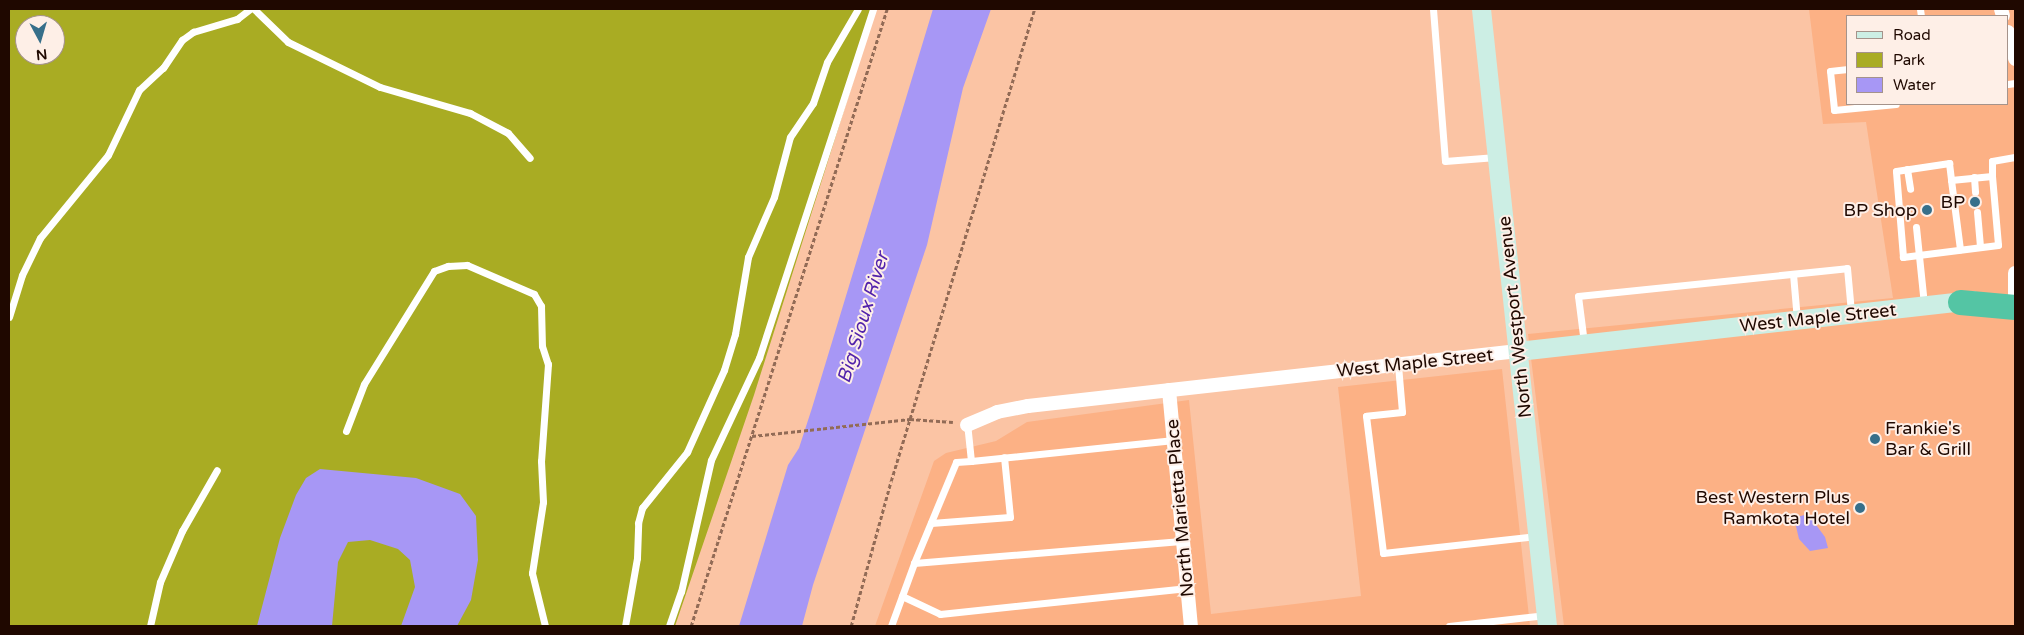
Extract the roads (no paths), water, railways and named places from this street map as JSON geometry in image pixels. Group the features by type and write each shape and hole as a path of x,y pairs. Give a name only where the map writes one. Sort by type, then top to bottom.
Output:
{"highway":[{"path":"1960,302 2015,301"}],"main road":[{"name":"North Westport Avenue","path":"1481,9 1547,621"},
{"name":"West Maple Street","path":"1518,351 1960,302"}],"street":[{"path":"2009,36 2015,59"},
{"path":"2015,273 2015,301"},
{"name":"West Maple Street","path":"967,425 1011,409 1518,351"},
{"name":"North Marietta Place","path":"1169,390 1191,626"}],"lane":[{"path":"9,317 22,275 40,238 108,155 139,90 163,68 182,40 192,32 237,19 250,9"},
{"path":"254,9 288,42 380,87 470,113 508,133 530,158"},
{"path":"625,626 637,558 638,523 642,508 687,452 724,370 735,334 748,257 774,196 790,137 814,103 827,62 858,9"},
{"path":"669,626 681,592 711,460 758,358 873,9"},
{"path":"1433,9 1445,162 1497,157"},
{"path":"1846,69 1830,71 1834,110 1886,105"},
{"path":"1960,249 1949,164 1896,171 1903,256 1920,256 1998,245 1992,161 2015,157"},
{"path":"1907,169 1910,189"},
{"path":"1951,180 1992,176"},
{"path":"1974,177 1975,192"},
{"path":"1977,212 1980,247"},
{"path":"1916,227 1924,306"},
{"path":"346,431 364,384 434,272 448,266 467,265 534,294 542,306 542,346 548,364 541,461 543,502 532,573 545,626"},
{"path":"1584,344 1578,296 1847,268 1851,314"},
{"path":"1792,274 1797,320"},
{"path":"1398,365 1402,412 1366,416 1383,553 1538,536"},
{"path":"967,425 971,461"},
{"path":"891,626 914,563 956,462 1174,440"},
{"path":"931,523 1010,517 1004,457"},
{"path":"150,626 167,565 182,531 217,470"},
{"path":"914,563 1184,541"},
{"path":"902,596 940,614 1188,588"},
{"path":"1449,626 1547,621"}],"water":[{"name":"Big Sioux River","path":"933,9 991,9 963,88 927,245 813,585 802,626 739,626 788,465 799,448 812,408"},
{"path":"320,469 416,478 460,494 476,516 478,560 471,600 457,626 401,626 415,587 410,560 398,549 370,540 348,542 338,562 332,626 257,626 280,538 296,495 306,478"},
{"path":"1808,514 1825,537 1828,548 1810,551 1799,539 1795,522 1797,517"}],"place":[{"name":"BP","path":"1975,202"},
{"name":"BP Shop","path":"1927,210"},
{"name":"Frankie's Bar & Grill","path":"1875,439"},
{"name":"Best Western Plus Ramkota Hotel","path":"1860,508"}]}
